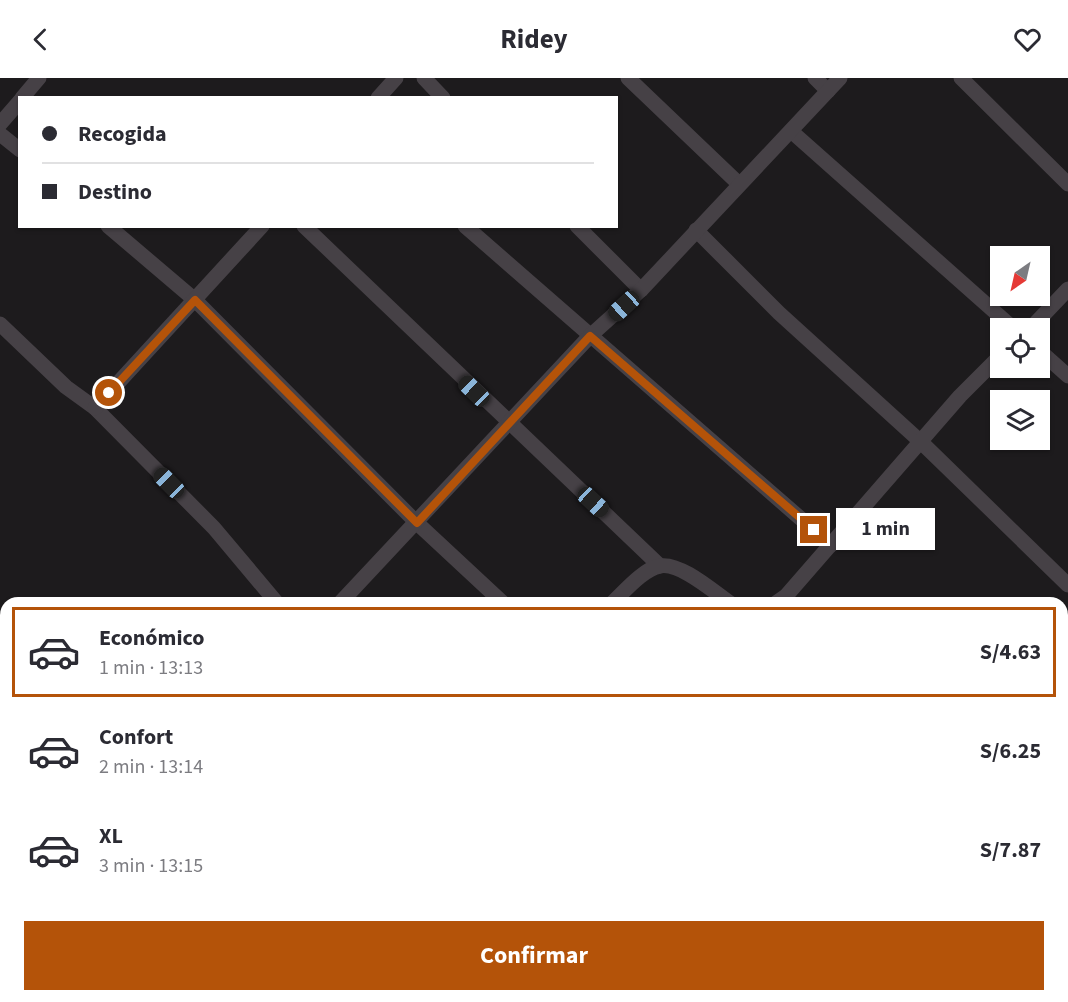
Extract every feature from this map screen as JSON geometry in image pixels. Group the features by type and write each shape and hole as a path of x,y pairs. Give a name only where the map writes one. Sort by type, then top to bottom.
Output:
{"street":[{"path":"24,96 39,78"},
{"path":"380,96 396,78"},
{"path":"424,78 441,96"},
{"path":"628,78 740,184"},
{"path":"815,78 828,91"},
{"path":"346,597 590,336 642,290 840,78"},
{"path":"962,78 1068,184"},
{"path":"0,124 18,103"},
{"path":"791,131 1002,318"},
{"path":"0,134 18,148"},
{"path":"110,228 195,300 417,523 497,597"},
{"path":"94,408 260,228"},
{"path":"306,228 508,424 660,566"},
{"path":"467,228 831,545"},
{"path":"579,228 642,290"},
{"path":"696,230 779,313 921,442 1068,585"},
{"path":"1040,318 1068,289"},
{"path":"0,324 66,387 94,408 214,528 272,597"},
{"path":"1050,360 1068,376"},
{"path":"785,597 960,396 990,366"},
{"path":"619,597 646,573 660,566 675,568 721,597"}],"route":[{"path":"109,393 195,300 417,523 590,336 814,530"}]}
